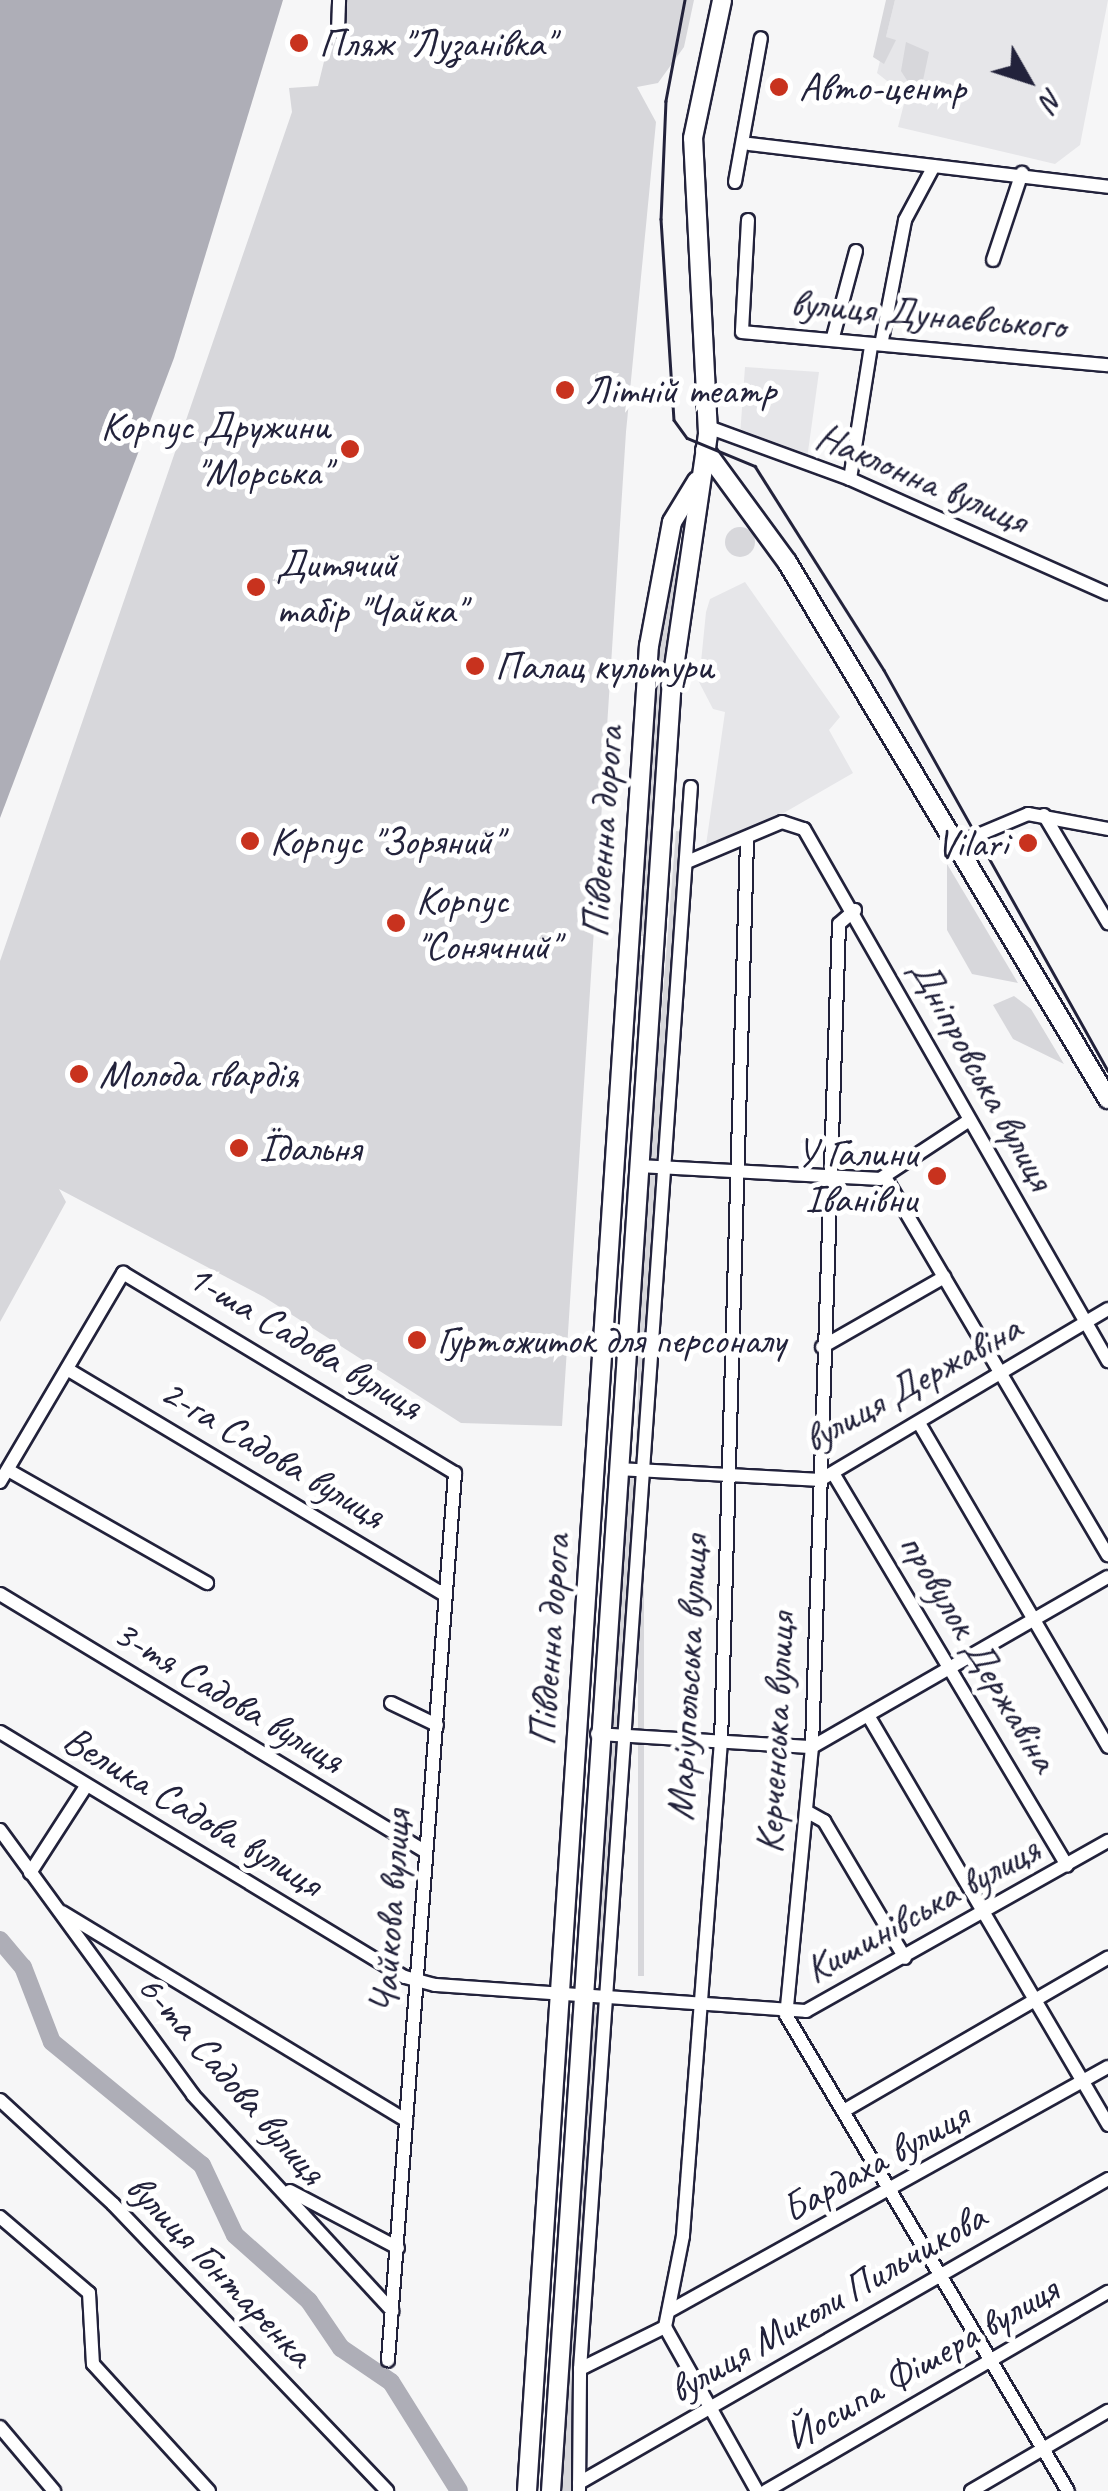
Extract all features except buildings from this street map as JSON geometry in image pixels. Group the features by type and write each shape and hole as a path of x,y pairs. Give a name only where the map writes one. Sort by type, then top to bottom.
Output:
{"main road":[{"path":"697,481 708,427 693,138 722,0"},
{"path":"706,450 787,562 959,843 1108,1098"},
{"name":"Південна дорога","path":"527,2491 649,646 677,506 697,481"},
{"name":"Південна дорога","path":"551,2491 598,1734 672,681 697,481"},
{"path":"630,941 656,944"},
{"path":"533,2370 557,2372"}],"street":[{"path":"338,31 339,0"},
{"path":"735,182 749,144 761,38"},
{"path":"749,144 1022,173 1108,187"},
{"path":"850,479 905,220 934,166"},
{"path":"992,260 1022,173"},
{"name":"вулиця Дунаєвського","path":"748,220 742,332 833,337 1108,365"},
{"path":"833,337 856,251"},
{"name":"Наклонна вулиця","path":"708,427 850,479 1108,594"},
{"path":"579,2487 580,2369 668,1167 691,787"},
{"path":"1042,813 1108,923"},
{"path":"959,843 1004,817 1042,813 1108,829"},
{"name":"Дніпровська вулиця","path":"747,840 796,822 855,910 968,1122 1108,1362"},
{"path":"687,862 747,840"},
{"name":"Маріупольська вулиця","path":"665,2327 671,2310 694,2006 722,1742 747,840"},
{"name":"Керченська вулиця","path":"786,2015 812,1748 822,1348 839,924 855,910"},
{"path":"640,1166 828,1180 884,1177 968,1122"},
{"path":"884,1177 1108,1555"},
{"name":"1-ша Садова вулиця","path":"67,1369 124,1273 452,1468"},
{"path":"822,1348 944,1277"},
{"name":"вулиця Державіна","path":"619,1469 820,1480 1108,1309"},
{"path":"67,1369 4,1476 206,1583"},
{"name":"2-га Садова вулиця","path":"67,1369 444,1594"},
{"path":"918,1423 1108,1747"},
{"name":"Чайкова вулиця","path":"388,2360 419,1983 452,1468"},
{"name":"провулок Державіна","path":"833,1473 1067,1865"},
{"path":"598,1734 812,1748 1108,1577"},
{"name":"3-тя Садова вулиця","path":"0,1594 425,1852"},
{"path":"391,1703 437,1725"},
{"path":"869,1716 1108,2125"},
{"name":"Велика Садова вулиця","path":"0,1732 419,1983 582,1996"},
{"path":"30,1873 86,1786"},
{"path":"806,1811 824,1821 905,1958"},
{"name":"6-та Садова вулиця","path":"0,1830 193,2096 283,2187 392,2312"},
{"name":"Кишинівська вулиця","path":"582,1996 786,2015 905,1958 1108,1841"},
{"path":"59,1910 406,2120"},
{"path":"847,2109 1108,1958"},
{"path":"786,2015 847,2109 1068,2491"},
{"name":"Бардаха вулиця","path":"671,2310 1108,2067"},
{"name":"вулиця Гонтаренка","path":"0,2100 113,2204 387,2491"},
{"name":"вулиця Миколи Пильчикова","path":"579,2487 1108,2178"},
{"path":"283,2187 398,2248"},
{"path":"0,2216 89,2293 94,2364 209,2491"},
{"name":"Йосипа Фішера вулиця","path":"766,2491 1108,2292"},
{"path":"580,2369 665,2327 758,2491"},
{"path":"971,2491 1108,2411"},
{"path":"0,2427 54,2491"}],"shaded area":[{"path":"0,0 283,0 174,358 0,818"},
{"path":"339,0 694,0 684,47 658,83 637,87 656,122 626,432 562,1426 461,1423 264,1297 59,1189 66,1202 0,1322 0,961 292,112 289,88 318,86"},
{"path":"886,0 895,0 886,37 896,40 884,64 873,57"},
{"path":"895,0 1108,0 1080,145 1055,164 898,127 906,96 877,73"},
{"path":"906,42 929,52 919,99 901,71"},
{"path":"745,367 819,372 807,459 740,436"},
{"path":"740,527 751,531 755,542 751,553 740,557 729,553 725,542 729,531"},
{"path":"680,533 645,936 640,936 661,629"},
{"path":"745,582 840,717 829,730 853,773 704,859 725,712 713,709 699,682 706,612 710,599"},
{"path":"676,831 684,832 660,1163 650,1156"},
{"path":"947,864 1018,983 972,974 947,930"},
{"path":"638,955 644,955 644,1976 638,1976"},
{"path":"1014,996 1031,1009 1064,1064 1013,1039 993,1005"},
{"path":"657,1170 642,1464 635,1465 647,1176"},
{"path":"637,1477 604,1987 600,1987 595,1941 627,1479"},
{"path":"598,2006 576,2491 560,2491 590,2011"},
{"path":"564,2014 571,2014 541,2361"}],"waterway":[{"path":"0,1940 23,1967 52,2042 202,2165 235,2235 309,2301 341,2348 391,2382 459,2491"}],"tram line":[{"path":"685,0 666,101 661,219 674,420 687,438 755,466 884,670 1108,1071"}],"place":[{"name":"Пляж \"Лузанівка\"","path":"299,43"},
{"name":"Авто-центр","path":"779,87"},
{"name":"Літній театр","path":"565,390"},
{"name":"Корпус Дружини \"Морська\"","path":"350,449"},
{"name":"Дитячий табір \"Чайка\"","path":"256,587"},
{"name":"Палац культури","path":"475,666"},
{"name":"Корпус \"Зоряний\"","path":"250,841"},
{"name":"Vilari","path":"1028,843"},
{"name":"Корпус \"Сонячний\"","path":"396,923"},
{"name":"Молода гвардія","path":"79,1074"},
{"name":"Їдальня","path":"239,1148"},
{"name":"У Галини Іванівни","path":"937,1176"},
{"name":"Гуртожиток для персоналу","path":"417,1340"}]}
